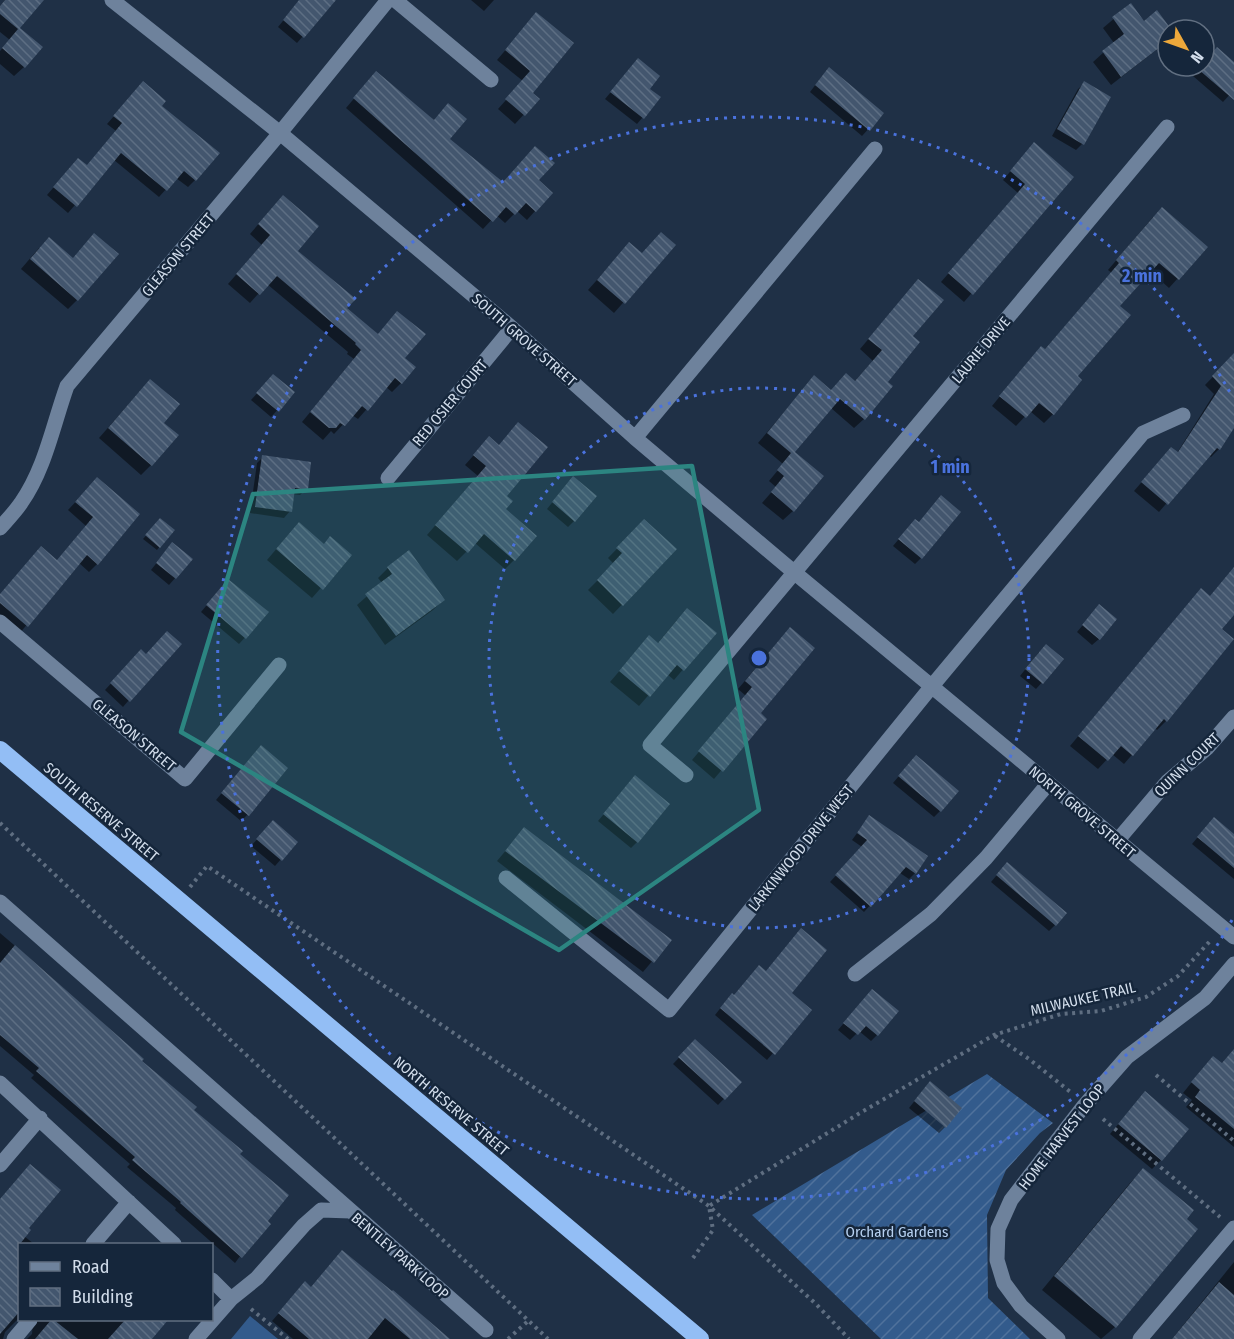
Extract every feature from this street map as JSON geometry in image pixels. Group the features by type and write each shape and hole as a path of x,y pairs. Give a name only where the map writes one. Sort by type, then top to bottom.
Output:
{"highway":[{"name":"SOUTH RESERVE STREET","path":"0,750 179,901"},
{"name":"NORTH RESERVE STREET","path":"179,901 700,1339"}],"street":[{"name":"SOUTH GROVE STREET","path":"112,0 280,133 512,328 635,438 932,686"},
{"name":"GLEASON STREET","path":"0,528 21,503 42,464 68,386 388,0"},
{"path":"395,0 491,80"},
{"name":"LAURIE DRIVE","path":"687,775 650,745 1167,127"},
{"path":"635,438 875,149"},
{"name":"RED OSIER COURT","path":"388,478 512,328"},
{"name":"LARKINWOOD DRIVE WEST","path":"506,878 669,1010 932,686 1143,433 1183,415"},
{"name":"GLEASON STREET","path":"0,622 185,779 279,665"},
{"name":"NORTH GROVE STREET","path":"932,686 1229,932"},
{"name":"QUINN COURT","path":"1117,841 1167,782 1207,748 1234,717"},
{"path":"855,974 939,906 986,858 1048,784"},
{"path":"0,902 351,1211"},
{"name":"HOME HARVEST LOOP","path":"1058,1339 1022,1306 1004,1282 997,1260 998,1229 1011,1200 1083,1107 1127,1057 1205,998 1234,964"},
{"path":"0,1083 172,1243"},
{"path":"0,1165 40,1118"},
{"path":"95,1243 129,1202"},
{"name":"BENTLEY PARK LOOP","path":"213,1320 231,1299 257,1278 304,1225 321,1210 351,1211 486,1330"},
{"path":"1140,1339 1230,1225"},
{"path":"213,1281 231,1299"},
{"path":"14,1339 29,1321"},
{"name":"BENTLEY PARK LOOP","path":"196,1339 212,1321"}],"path":[{"path":"0,823 548,1339"},
{"path":"179,901 207,866 709,1206 817,1305 849,1339"},
{"name":"MILWAUKEE TRAIL","path":"709,1206 860,1113 994,1035 1061,1014 1101,1011 1146,997 1178,976 1229,932"},
{"path":"994,1035 1029,1059 1075,1096"},
{"path":"1156,1075 1234,1141"},
{"path":"1103,1119 1230,1225"},
{"path":"693,1258 713,1230 709,1206"},
{"path":"251,1309 288,1339"},
{"path":"508,1339 528,1321"}],"highlighted area":[{"path":"692,466 759,810 559,950 181,732 253,494"}],"green space":[{"name":"Orchard Gardens","path":"987,1074 1053,1123 1040,1133 1006,1170 987,1215 988,1298 1030,1339 881,1339 752,1215"},
{"path":"250,1316 278,1339 231,1339"}],"building":[{"path":"5,0 44,0 20,28 43,47 25,68 2,48 18,29 0,14 0,6"},
{"path":"299,0 336,0 304,38 283,20"},
{"path":"1131,3 1144,21 1157,10 1163,18 1156,18 1156,50 1121,77 1102,51 1124,34 1112,17"},
{"path":"536,12 574,43 533,93 540,99 525,116 505,99 530,71 505,50"},
{"path":"1216,48 1234,62 1234,100 1208,78 1216,78"},
{"path":"638,58 660,76 650,89 661,97 644,119 610,92"},
{"path":"829,67 884,113 870,131 815,85"},
{"path":"376,71 434,120 448,103 467,119 450,139 503,182 535,146 555,163 539,180 553,193 536,212 526,203 515,215 506,207 493,222 353,98"},
{"path":"143,81 166,101 162,106 220,153 196,181 184,171 167,191 121,153 77,207 53,187 78,158 87,165 122,123 113,116"},
{"path":"1084,81 1111,97 1084,145 1057,129"},
{"path":"1034,142 1074,177 973,295 948,273 1025,184 1010,171"},
{"path":"283,195 319,226 298,251 356,299 347,308 378,334 397,311 426,334 405,358 416,367 402,384 395,378 368,411 362,406 345,426 340,423 336,428 329,428 310,412 361,350 356,343 277,276 260,295 236,274 270,235 258,224"},
{"path":"1162,207 1208,247 1179,280 1159,263 1120,306 1131,315 1078,376 1082,380 1054,415 1039,403 1026,418 999,396 1041,346 1045,349 1119,263 1116,260"},
{"path":"661,232 676,245 625,304 597,280 629,242 642,253"},
{"path":"94,233 119,254 78,301 30,259 49,237 73,258"},
{"path":"918,279 944,300 913,336 920,342 888,382 893,386 865,420 840,399 795,452 824,476 794,512 771,492 784,476 777,470 791,453 767,433 814,375 831,390 846,373 855,381 882,350 868,339"},
{"path":"1234,353 1234,428 1220,450 1217,448 1168,505 1141,482 1171,447 1178,452 1221,386 1212,376"},
{"path":"273,374 295,392 279,412 256,393"},
{"path":"150,379 180,404 164,423 179,435 152,466 108,428"},
{"path":"518,422 548,447 507,496 513,501 506,509 537,536 515,561 484,534 468,553 435,525 486,466 473,455 489,436 499,445"},
{"path":"262,455 311,462 308,490 295,488 292,512 255,507"},
{"path":"573,476 597,496 575,522 552,502"},
{"path":"97,477 140,514 98,565 87,555 28,627 0,603 0,594 41,546 57,560 93,517 75,502"},
{"path":"941,495 961,512 922,559 898,539 915,519 919,522"},
{"path":"160,518 175,530 160,548 145,535"},
{"path":"644,519 677,549 623,606 597,580 622,553 616,548"},
{"path":"299,522 324,544 330,536 352,555 323,590 276,549"},
{"path":"172,542 193,559 176,579 156,563"},
{"path":"409,550 445,600 396,636 365,594 392,574 387,567"},
{"path":"1234,567 1234,615 1222,629 1234,639 1167,722 1164,719 1133,756 1121,746 1108,761 1078,736 1201,588 1210,596"},
{"path":"228,579 269,612 246,639 206,605"},
{"path":"1099,604 1117,619 1100,640 1082,625"},
{"path":"687,608 717,633 684,671 677,665 650,697 619,671 649,635 658,643"},
{"path":"790,627 815,648 761,713 767,719 723,772 698,751 752,687 745,681"},
{"path":"167,631 182,644 130,702 110,683 141,649 146,654"},
{"path":"1046,644 1064,659 1043,684 1025,669"},
{"path":"261,745 288,768 249,816 221,793"},
{"path":"916,755 959,791 941,812 898,776"},
{"path":"635,775 670,804 638,843 603,814"},
{"path":"869,815 928,856 916,874 906,867 871,907 835,875 867,840 857,833"},
{"path":"1214,817 1234,834 1234,868 1197,837"},
{"path":"273,820 298,842 282,861 256,839"},
{"path":"524,827 672,940 654,963 505,851"},
{"path":"1007,862 1067,913 1056,926 996,875"},
{"path":"801,928 827,950 792,993 812,1010 775,1055 720,1008 759,965 766,971"},
{"path":"15,945 144,1059 142,1061 197,1107 194,1110 243,1151 240,1154 289,1195 268,1221 271,1224 242,1258 132,1160 135,1157 36,1071 39,1068 0,1035 0,963"},
{"path":"872,989 899,1011 878,1036 866,1026 858,1035 843,1023"},
{"path":"695,1039 742,1082 725,1100 678,1057"},
{"path":"1234,1049 1234,1129 1195,1097 1200,1090 1191,1082 1213,1056 1222,1063"},
{"path":"930,1081 962,1108 946,1128 914,1101"},
{"path":"1145,1091 1189,1129 1162,1161 1118,1124"},
{"path":"30,1164 61,1190 29,1228 31,1230 21,1243 18,1243 18,1313 0,1334 0,1199"},
{"path":"1143,1168 1194,1210 1187,1219 1198,1229 1116,1328 1054,1276"},
{"path":"342,1250 450,1339 410,1339 385,1318 368,1339 309,1339 278,1313 305,1281 311,1287"},
{"path":"1219,1282 1234,1295 1234,1339 1172,1339"},
{"path":"50,1321 55,1321 78,1339 35,1339"},
{"path":"124,1321 167,1321 152,1339 108,1339"}]}
